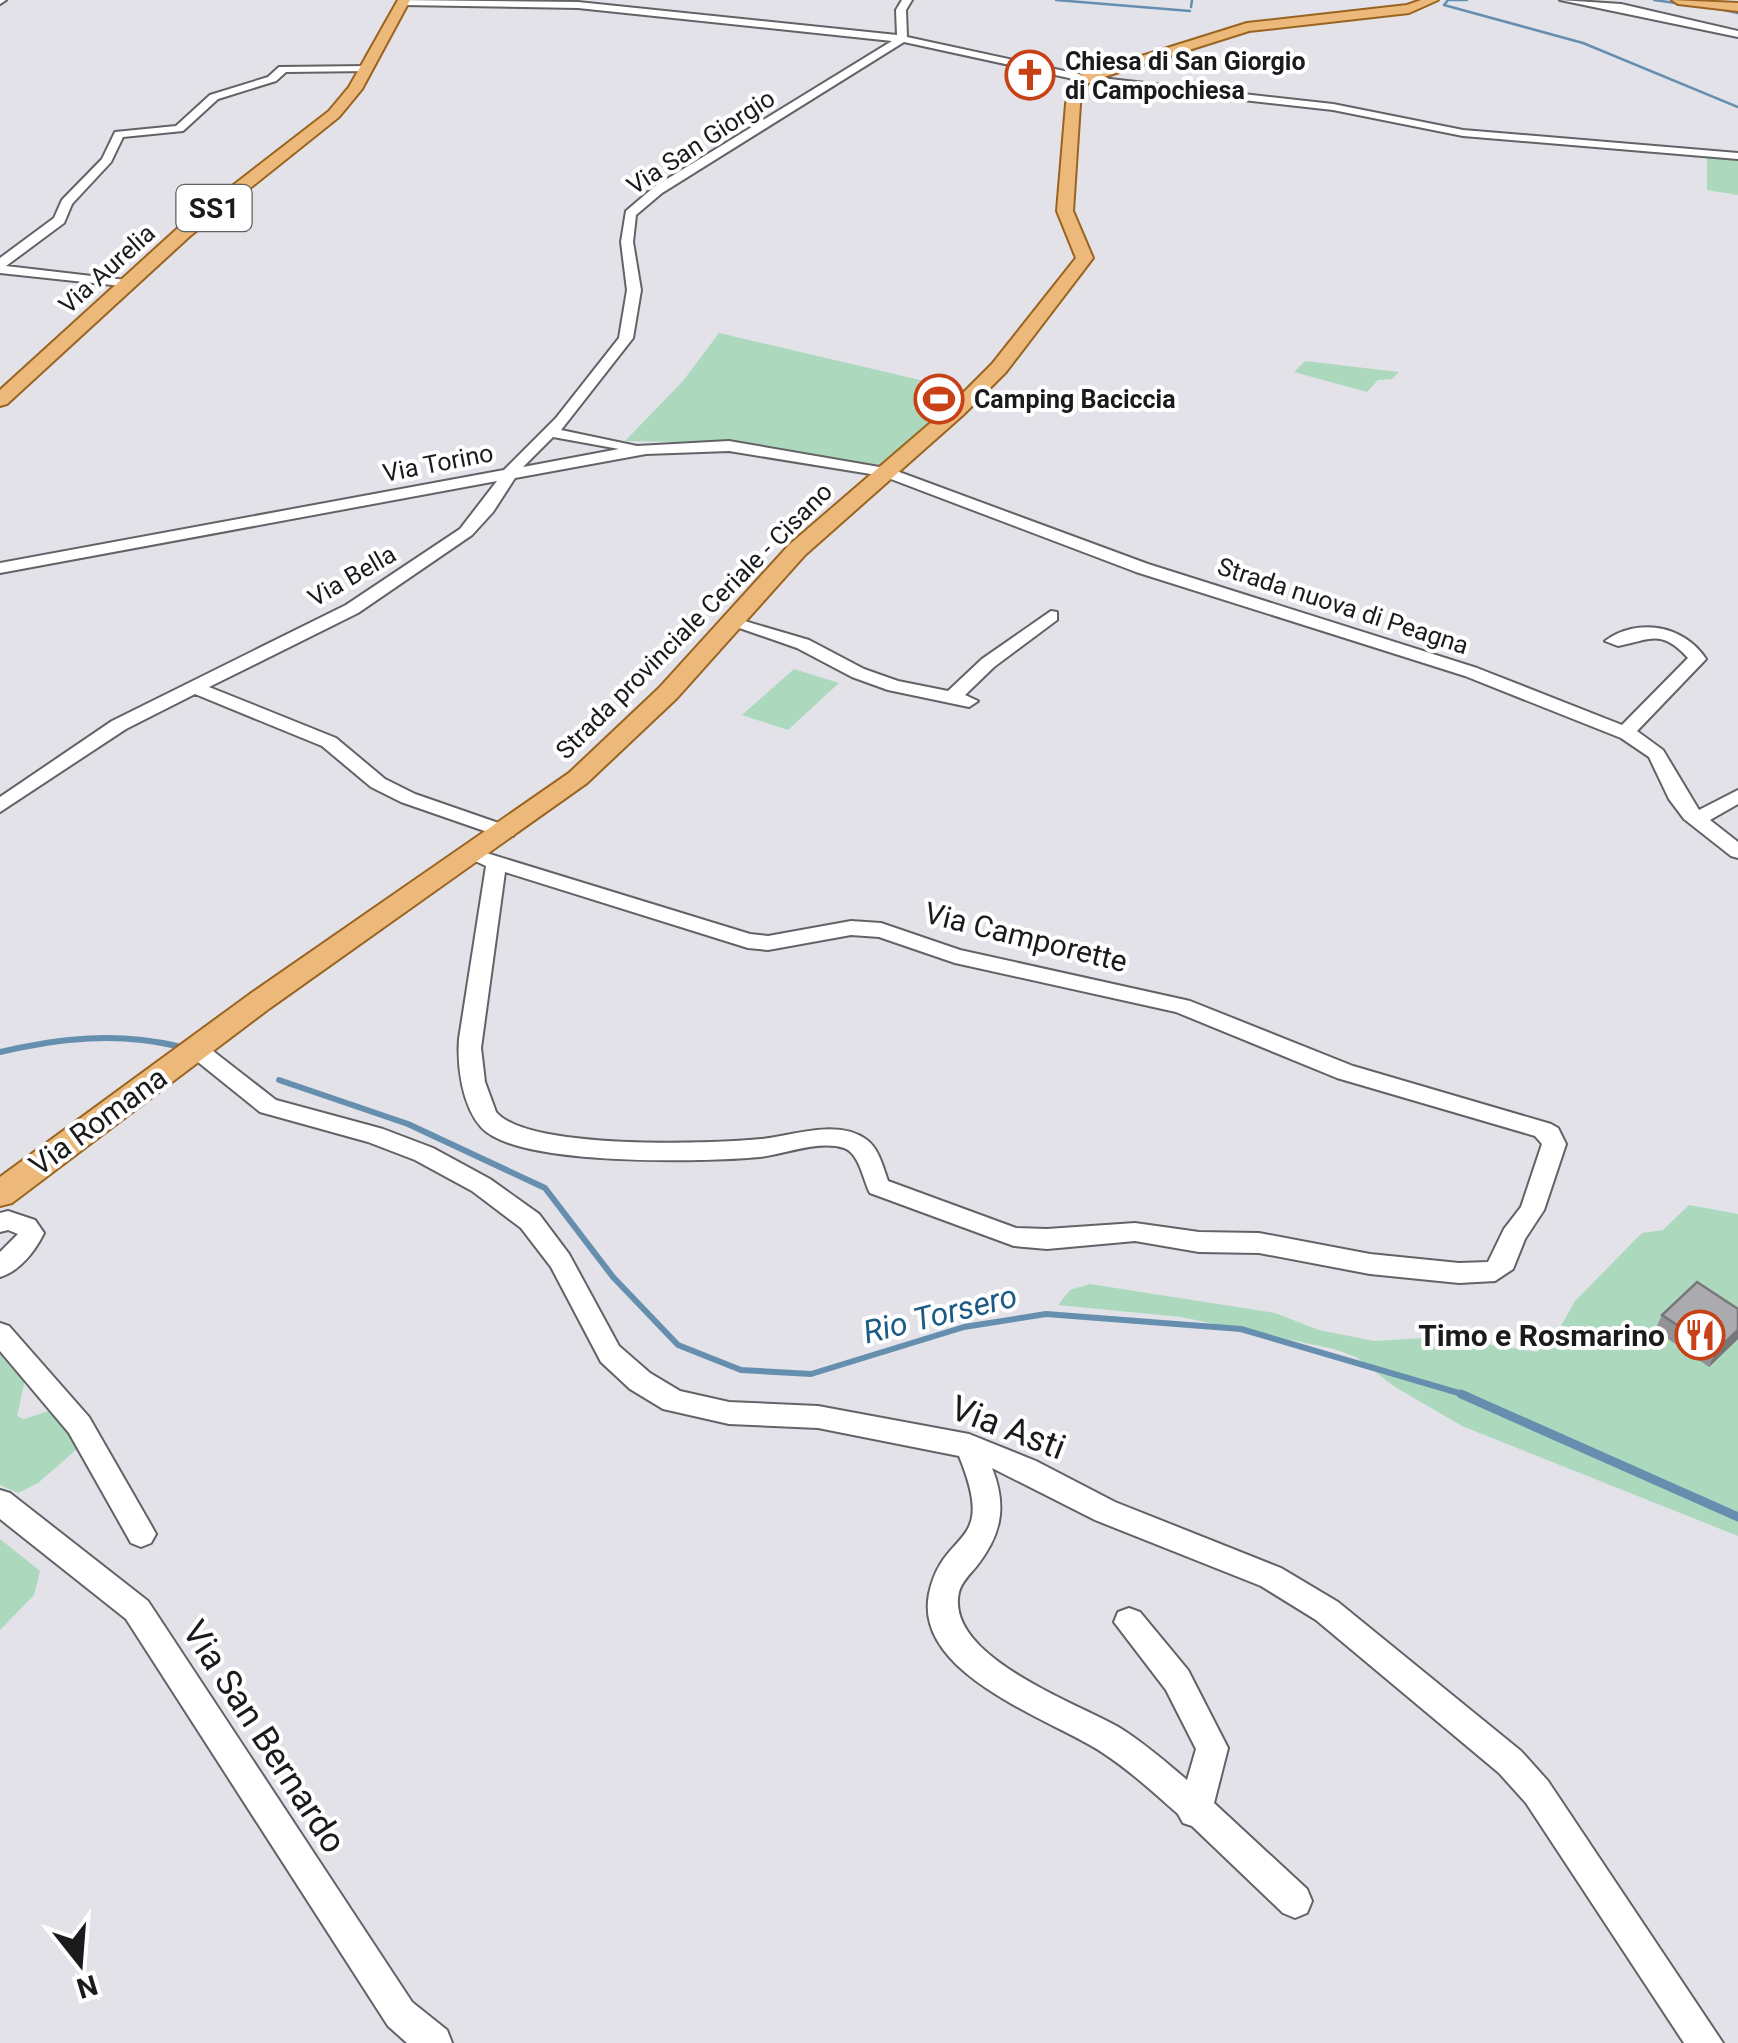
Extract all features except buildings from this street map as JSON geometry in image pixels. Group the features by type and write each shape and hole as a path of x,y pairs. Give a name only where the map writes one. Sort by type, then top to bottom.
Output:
{"main road":[{"path":"1086,78 1246,27 1409,8 1432,0"},
{"path":"1678,0 1738,7"},
{"name":"Via Aurelia","path":"0,400 184,232 334,114 367,69 403,1"},
{"name":"Strada provinciale Ceriale - Cisano","path":"196,1049 506,832 591,766 668,693 797,550 999,368 1085,258 1065,211 1073,104 1076,87 1086,78"},
{"name":"Via Romana","path":"0,1194 196,1049"}],"street":[{"path":"902,39 902,10 907,0"},
{"path":"1564,0 1621,7 1738,34"},
{"path":"403,1 634,9 902,39 1086,78 1333,107 1463,133 1738,156"},
{"name":"Via San Giorgio","path":"508,475 550,432 626,338 634,290 627,242 630,214 658,190 902,39"},
{"path":"0,267 60,220 66,203 107,160 118,135 176,130 214,98 272,78 283,69 367,69"},
{"path":"0,267 126,284"},
{"path":"550,432 646,450"},
{"name":"Via Torino","path":"0,568 646,450 729,446 886,472"},
{"name":"Strada nuova di Peagna","path":"886,472 1142,568 1471,672 1625,733 1650,746 1662,758 1679,799 1738,852"},
{"name":"Via Bella","path":"0,806 119,725 352,609 432,557 487,510 508,475"},
{"path":"730,622 825,652 858,674 894,686 961,699 1051,616"},
{"path":"1614,641 1627,640 1642,632 1674,638 1694,652 1697,660 1625,733"},
{"path":"194,687 329,742 378,782 408,798 506,832"},
{"path":"1698,819 1738,796"},
{"name":"Via Camporette","path":"470,854 748,941 768,942 851,928 881,930 955,956 1182,1006 1346,1072 1543,1130 1550,1134 1554,1144 1532,1210 1513,1236 1504,1262 1495,1271 1458,1273 1370,1264 1259,1243 1199,1242 1136,1232 1047,1240 1014,1237 879,1188 863,1149 852,1142 827,1138 748,1149 640,1152 523,1136 495,1128 485,1115 471,1067 469,1028 478,996 496,864"},
{"name":"Via Asti","path":"196,1049 268,1106 375,1135 424,1154 482,1185 530,1221 560,1260 610,1354 673,1401 729,1412 818,1417 969,1446 1026,1469 1105,1511 1271,1577 1342,1624 1510,1762 1538,1792 1705,2043"},
{"path":"0,1223 8,1220 26,1227 30,1233 0,1268"},
{"path":"0,1334 79,1425 140,1534"},
{"path":"969,1446 986,1491 988,1513 984,1534 952,1571 943,1591 948,1627 965,1652 1010,1688 1121,1747 1295,1900"},
{"name":"Via San Bernardo","path":"0,1502 137,1610 400,2014 434,2043"},
{"path":"1129,1622 1177,1680 1212,1748 1196,1812"}],"green space":[{"path":"1707,156 1738,158 1738,195 1707,190"},
{"name":"Camping Baciccia","path":"719,333 967,391 884,466 731,443 625,441 683,381"},
{"path":"1305,361 1399,372 1392,379 1378,380 1367,392 1294,372"},
{"path":"794,669 839,683 788,730 742,715"},
{"path":"1689,1205 1738,1214 1738,1536 1462,1426 1395,1387 1356,1357 1334,1349 1181,1317 1058,1305 1070,1290 1090,1284 1275,1313 1319,1330 1374,1341 1442,1337 1537,1352 1561,1326 1575,1301 1642,1233 1663,1230"},
{"path":"0,1351 25,1380 17,1416 24,1419 52,1410 78,1442 77,1449 38,1483 18,1493 0,1485"},
{"path":"0,1539 40,1571 34,1595 0,1630"}],"waterway":[{"path":"1056,0 1190,11"},
{"path":"1191,7 1192,0"},
{"path":"1467,0 1448,0 1444,5 1583,43 1738,107"},
{"path":"1654,0 1683,4"},
{"path":"1710,7 1738,13"},
{"name":"Rio Torsero","path":"0,1052 88,1038 177,1046"},
{"name":"Rio Torsero","path":"279,1080 408,1124 545,1188 613,1277 678,1345 741,1370 811,1374 964,1327 1046,1314 1241,1329 1469,1396"},
{"name":"Rio Torsero","path":"1461,1394 1738,1517"}],"place":[{"name":"Chiesa di San Giorgio di Campochiesa","path":"1030,75"},
{"name":"Camping Baciccia","path":"939,399"},
{"name":"Timo e Rosmarino","path":"1700,1335"}]}
